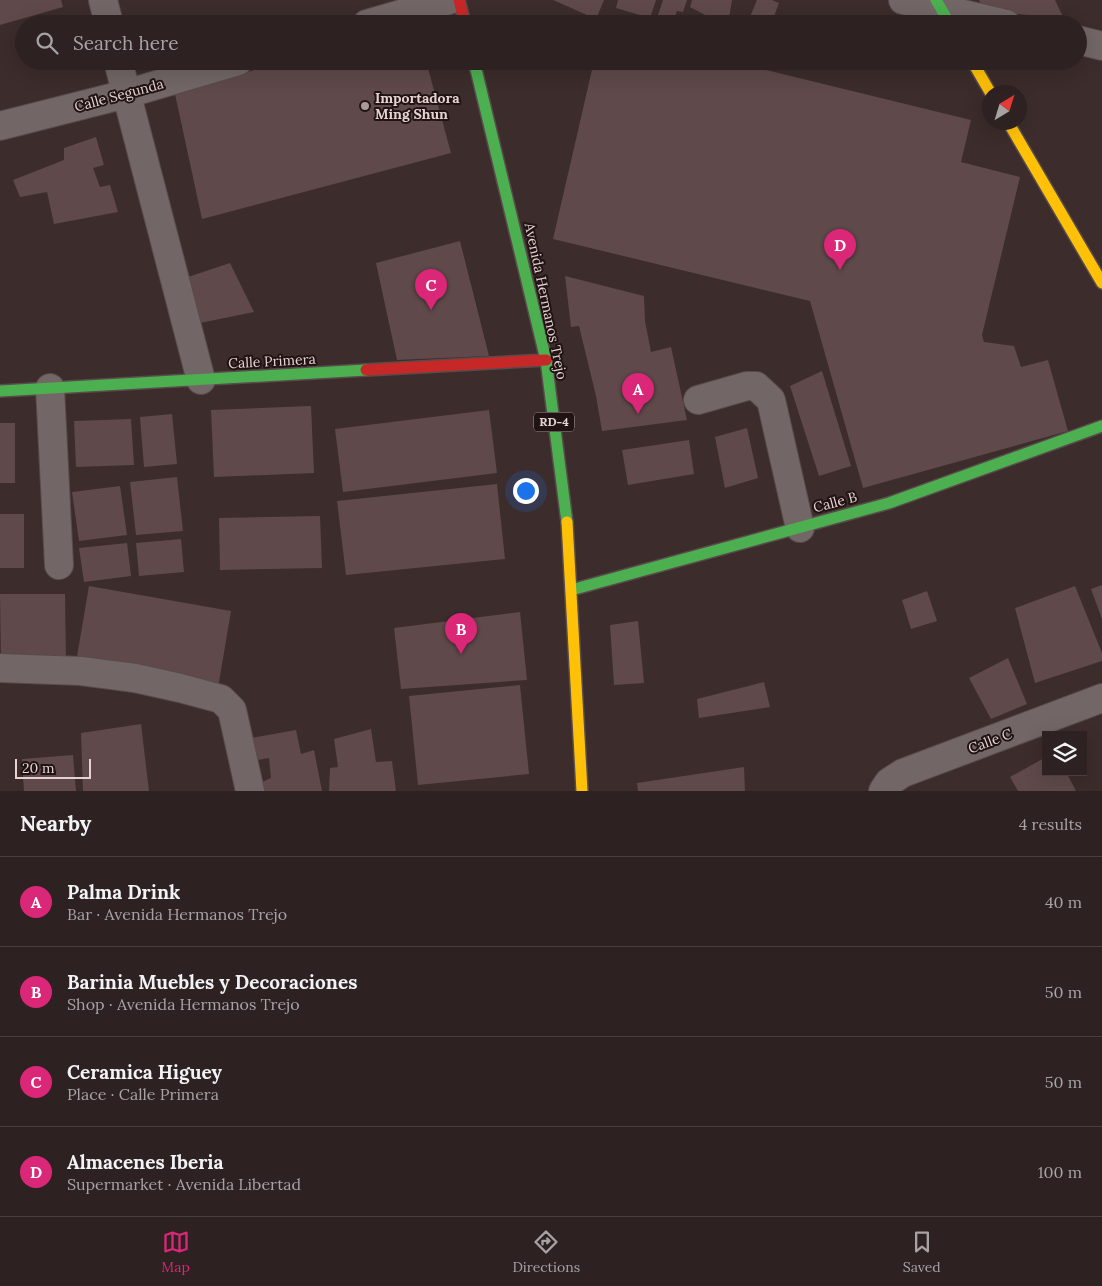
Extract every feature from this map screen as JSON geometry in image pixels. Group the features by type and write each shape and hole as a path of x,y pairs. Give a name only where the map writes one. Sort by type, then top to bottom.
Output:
{"street":[{"path":"103,0 107,15"},
{"path":"397,15 448,0"},
{"path":"459,0 463,15"},
{"path":"903,0 962,15"},
{"path":"1087,42 1102,46"},
{"path":"120,70 201,380"},
{"name":"Calle Segunda","path":"0,126 126,94 207,70"},
{"name":"Avenida Hermanos Trejo","path":"476,70 546,360 567,515 582,791"},
{"path":"977,70 986,85"},
{"path":"1013,130 1102,283"},
{"name":"Calle Primera","path":"0,391 546,360"},
{"path":"698,400 747,386 756,386 772,400 800,528"},
{"path":"50,388 59,565"},
{"name":"Calle B","path":"571,590 889,503 1102,426"},
{"path":"0,668 81,671 135,678 221,698 232,710 250,791"},
{"name":"Calle C","path":"883,791 889,782 903,773 1102,698"}],"building":[{"path":"0,0 61,0 63,7 35,15 15,15 15,21 0,25"},
{"path":"553,0 604,0 598,15 587,15"},
{"path":"618,0 656,0 651,15 640,15 616,8"},
{"path":"663,0 687,0 683,12 677,11 675,15 658,15"},
{"path":"692,0 732,0 730,15 705,15 690,7"},
{"path":"757,0 772,0 779,3 774,15 751,15"},
{"path":"979,0 1055,0 1062,15 1028,15 983,10"},
{"path":"254,70 428,70 451,153 202,219 175,94"},
{"path":"592,70 766,70 971,120 961,162 1020,177 982,335 984,342 1014,346 1021,367 1048,360 1068,431 863,488 810,301 553,239"},
{"path":"96,137 104,165 93,168 100,187 110,185 118,212 54,224 47,192 20,197 13,180 64,160 64,148"},
{"path":"460,241 489,356 397,360 376,263"},
{"path":"230,263 254,312 200,323 188,277"},
{"path":"565,276 644,296 645,321 651,352 671,347 687,420 602,431 596,396 579,326 571,327"},
{"path":"822,371 851,466 819,476 790,386"},
{"path":"311,406 314,473 214,477 211,410"},
{"path":"489,410 497,473 343,492 335,429"},
{"path":"172,414 177,464 144,467 140,417"},
{"path":"131,419 134,465 76,467 74,421"},
{"path":"0,423 15,423 15,483 0,483"},
{"path":"747,428 758,478 725,488 715,437"},
{"path":"689,440 694,474 628,485 622,450"},
{"path":"177,477 183,531 136,535 130,482"},
{"path":"497,484 505,559 346,575 337,501"},
{"path":"120,486 127,535 79,541 72,492"},
{"path":"0,514 24,514 24,568 0,568"},
{"path":"320,516 322,568 220,570 219,518"},
{"path":"181,539 184,572 139,576 136,543"},
{"path":"127,543 131,576 84,582 79,548"},
{"path":"1102,585 1102,619 1091,589"},
{"path":"89,586 231,611 217,694 75,668"},
{"path":"1075,586 1102,653 1102,661 1035,683 1015,608"},
{"path":"927,591 937,621 911,629 902,600"},
{"path":"0,594 65,594 66,663 1,664"},
{"path":"520,612 527,680 401,689 394,628"},
{"path":"638,621 644,683 614,685 610,625"},
{"path":"1008,658 1027,704 991,719 969,678"},
{"path":"764,682 770,707 699,718 697,699"},
{"path":"520,685 529,774 418,785 409,696"},
{"path":"141,724 149,791 83,791 81,733"},
{"path":"371,729 376,762 392,761 396,791 329,791 330,768 338,767 334,739"},
{"path":"296,730 301,754 314,750 322,791 261,791 260,783 271,778 269,758 253,761 251,738"},
{"path":"73,755 76,791 24,791 22,759"},
{"path":"1042,759 1042,776 1068,776 1076,791 1018,791 1010,777"},
{"path":"744,767 745,791 638,791 637,783"}],"traffic: fast":[{"path":"936,0 945,15"},
{"path":"476,70 546,360 567,522"},
{"path":"0,391 366,370"},
{"path":"571,590 889,503 1102,426"}],"traffic: slow":[{"path":"977,70 986,85"},
{"path":"1013,130 1102,283"},
{"path":"567,522 582,791"}],"traffic: jam":[{"path":"459,0 463,15"},
{"path":"366,370 546,360"}],"place":[{"name":"Importadora Ming Shun","path":"365,106"},
{"name":"Almacenes Iberia","path":"840,270"},
{"name":"Ceramica Higuey","path":"431,310"},
{"name":"Palma Drink","path":"638,414"},
{"name":"Barinia Muebles y Decoraciones","path":"461,654"}]}
